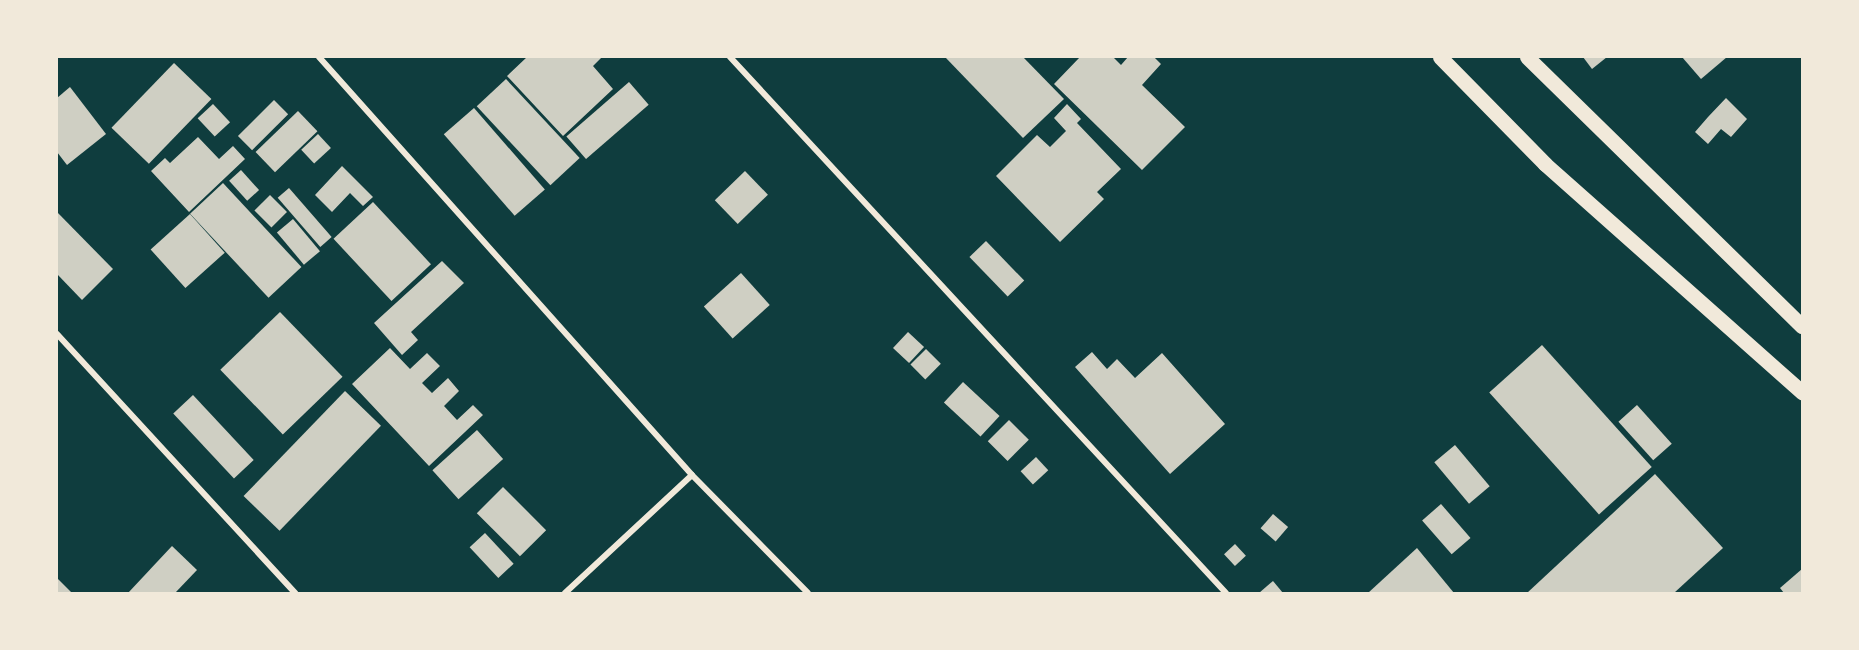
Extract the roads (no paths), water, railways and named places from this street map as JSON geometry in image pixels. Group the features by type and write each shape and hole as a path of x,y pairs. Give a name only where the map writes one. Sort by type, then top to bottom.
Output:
{"main road":[{"path":"1440,57 1545,164 1802,392"},
{"path":"1527,57 1802,326"}],"street":[{"path":"319,57 692,475 808,593"},
{"path":"730,57 1226,593"},
{"path":"57,334 295,593"},
{"path":"565,593 692,475"}]}
